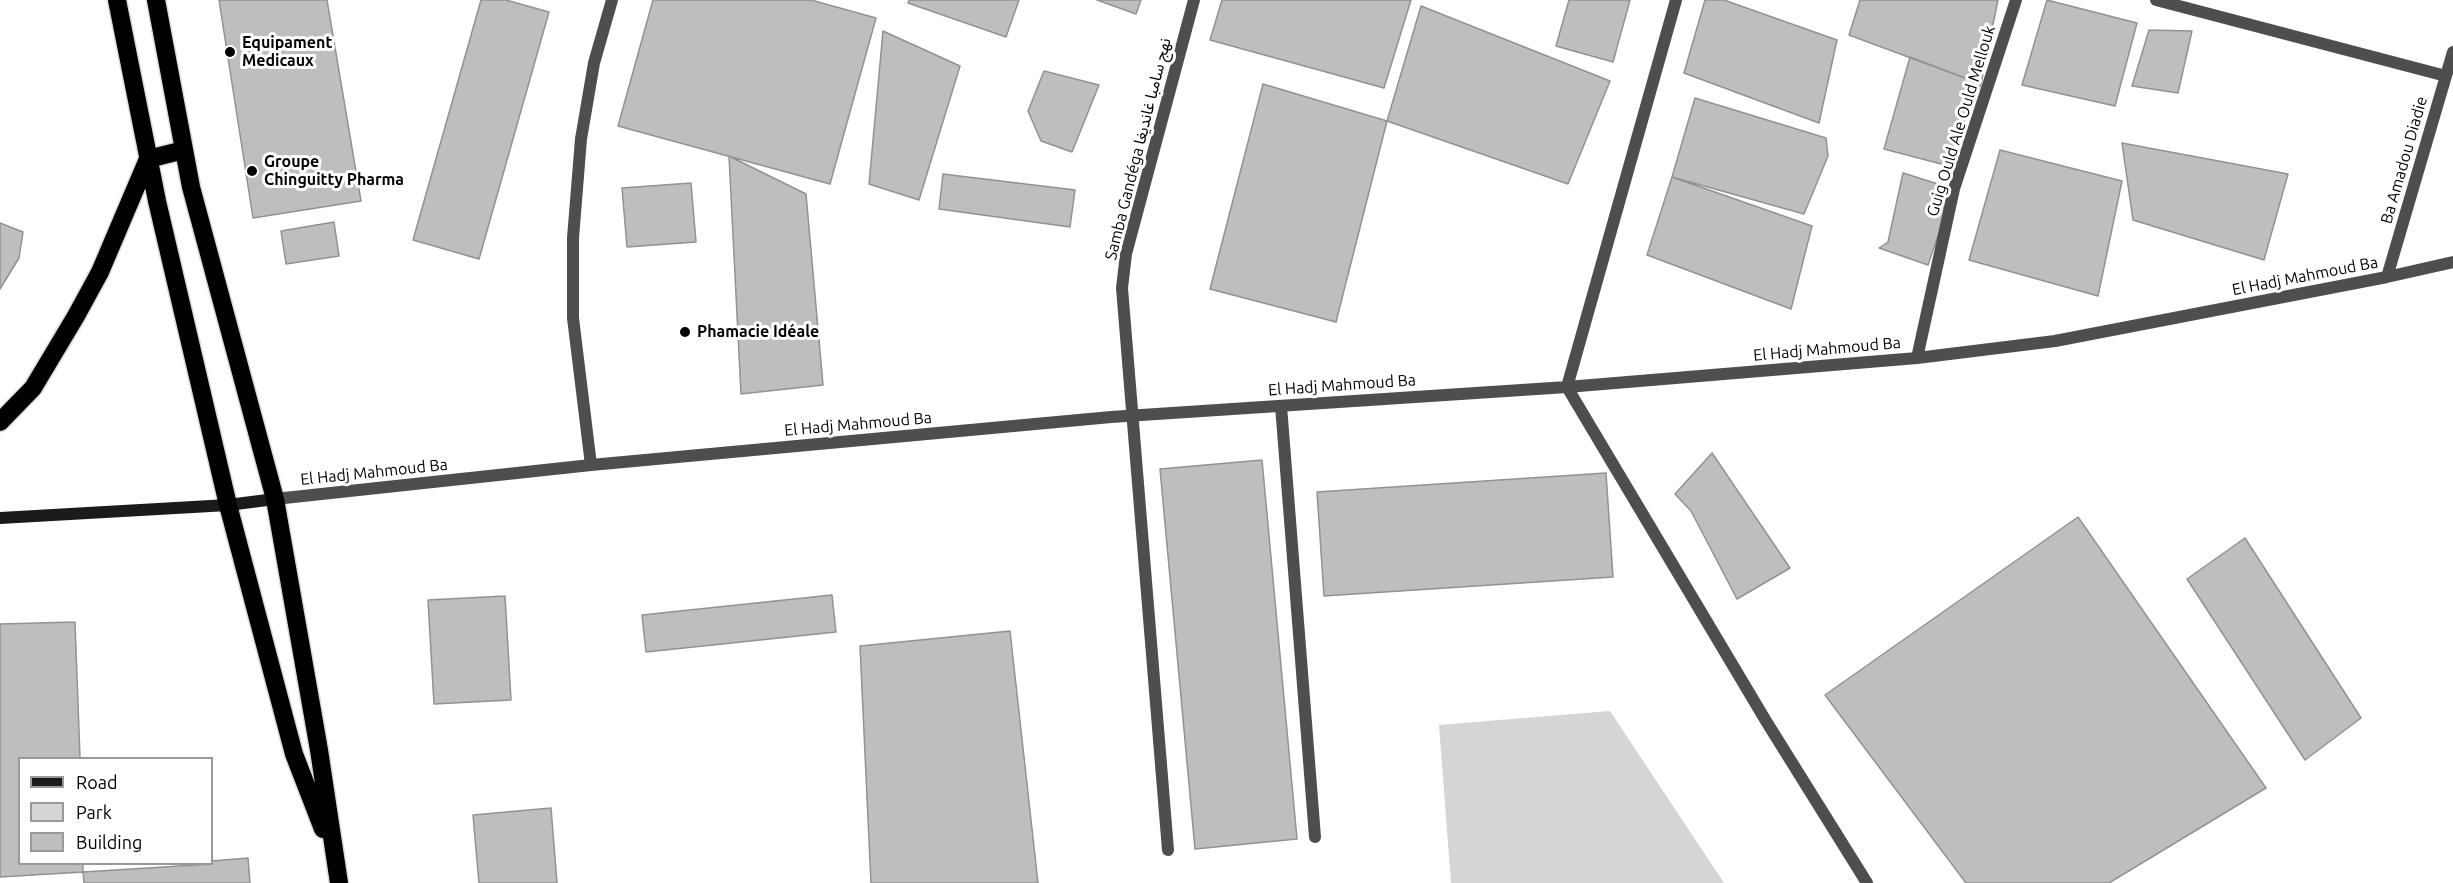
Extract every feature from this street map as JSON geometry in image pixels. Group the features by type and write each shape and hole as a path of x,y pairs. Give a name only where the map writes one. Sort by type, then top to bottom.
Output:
{"highway":[{"path":"117,0 148,159 228,505 294,754 333,856"},
{"path":"156,0 191,187 274,499 319,750 333,856 339,883"},
{"path":"148,159 184,150"},
{"path":"0,422 33,388 76,316 100,272 148,159"}],"street":[{"path":"591,465 573,318 573,238 580,138 594,63 612,0"},
{"name":"Samba Gandéga نهج سامبا غانديغا","path":"1168,850 1122,288 1126,254 1194,0"},
{"path":"1676,0 1567,387 1766,721 1867,883"},
{"name":"Guig Ould Ale Ould Mellouk","path":"1917,358 1954,189 2016,0"},
{"path":"2157,0 2446,76"},
{"name":"Ba Amadou Diadie","path":"2388,277 2453,52"},
{"name":"El Hadj Mahmoud Ba","path":"0,518 228,505 591,465 1134,416 1567,387 1917,358 2055,341 2388,277 2453,262"},
{"path":"1281,406 1315,837"}],"green space":[{"path":"1610,711 1724,883 1451,883 1439,725"}],"building":[{"path":"219,0 327,0 361,201 253,218"},
{"path":"481,0 506,0 549,12 479,259 413,240"},
{"path":"653,0 811,0 876,18 830,184 618,126"},
{"path":"909,0 1019,0 1006,37 908,3"},
{"path":"1097,0 1141,0 1136,14"},
{"path":"1222,0 1411,0 1384,88 1210,40"},
{"path":"1569,0 1630,0 1613,62 1556,46"},
{"path":"1705,0 1724,0 1837,40 1819,123 1684,73"},
{"path":"1860,0 1998,0 1981,84 1849,35"},
{"path":"2047,0 2137,23 2115,106 2022,85"},
{"path":"1421,6 1610,81 1568,184 1387,121"},
{"path":"2149,30 2192,31 2178,93 2132,86"},
{"path":"883,31 960,66 919,200 869,184"},
{"path":"1910,57 1981,84 1945,165 1884,149"},
{"path":"1044,71 1099,85 1072,152 1041,141 1028,111"},
{"path":"1263,84 1387,121 1336,322 1210,289"},
{"path":"1695,98 1826,138 1828,156 1804,214 1672,177"},
{"path":"2122,143 2288,174 2264,260 2133,220"},
{"path":"2000,150 2122,181 2098,296 1969,260"},
{"path":"729,156 806,194 823,385 741,394"},
{"path":"1903,173 1954,189 1928,265 1879,248 1888,242"},
{"path":"943,174 1075,190 1070,227 939,209"},
{"path":"1672,177 1812,226 1791,309 1647,255"},
{"path":"691,183 696,242 627,247 622,188"},
{"path":"334,222 339,256 286,264 281,231"},
{"path":"0,223 23,232 19,258 0,289"},
{"path":"1712,453 1790,568 1737,599 1691,511 1675,494"},
{"path":"1262,460 1297,839 1195,849 1160,469"},
{"path":"1606,473 1613,577 1324,596 1317,492"},
{"path":"2078,517 2266,788 2109,883 1966,883 1825,695"},
{"path":"2245,538 2361,718 2305,760 2187,579"},
{"path":"832,595 836,632 646,652 642,615"},
{"path":"505,596 511,700 434,704 428,600"},
{"path":"75,622 80,757 18,757 18,865 83,865 83,872 0,877 0,624"},
{"path":"1010,631 1038,883 871,883 860,646"},
{"path":"551,808 557,883 479,883 473,815"},
{"path":"248,858 250,883 84,883 83,872 213,865 213,861"}],"place":[{"name":"Equipament Medicaux","path":"230,52"},
{"name":"Groupe Chinguitty Pharma","path":"252,171"},
{"name":"Phamacie Idéale","path":"685,332"}]}
